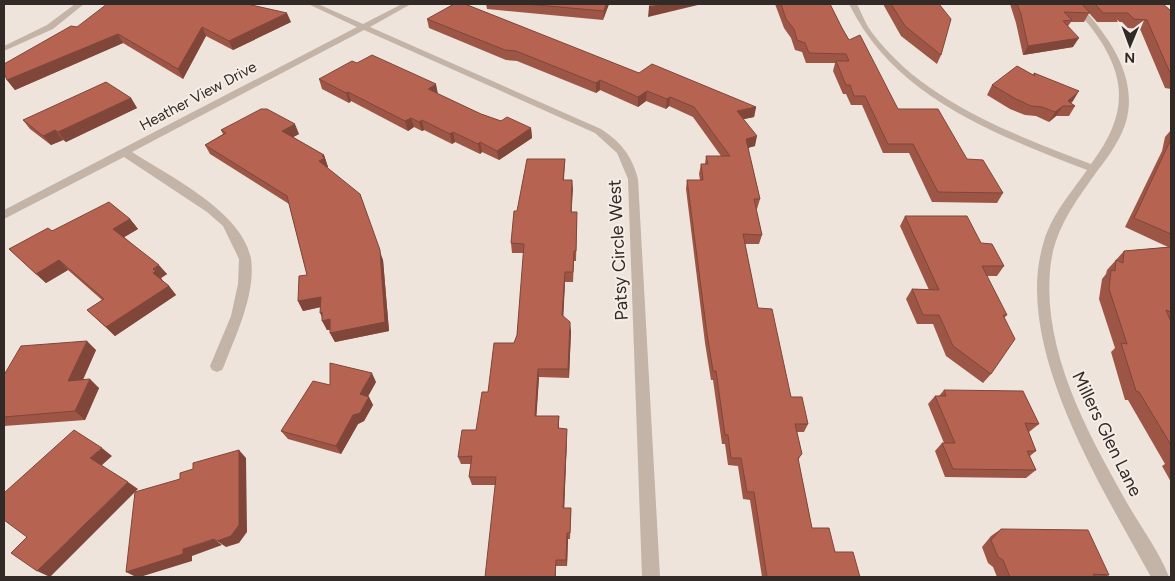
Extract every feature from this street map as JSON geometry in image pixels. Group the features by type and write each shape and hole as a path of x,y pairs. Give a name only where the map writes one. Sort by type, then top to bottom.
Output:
{"street":[{"path":"4,49 50,27 80,4"},
{"name":"Patsy Circle West","path":"312,4 598,131 626,155 633,179 651,577"},
{"name":"Heather View Drive","path":"4,215 407,4"},
{"path":"853,4 872,38 882,50 903,71 924,87 987,124 1094,168"},
{"name":"Millers Glen Lane","path":"1075,4 1101,34 1109,47 1120,74 1124,93 1122,117 1112,142 1055,225 1046,250 1042,290 1046,327 1055,365 1075,414 1160,577"},
{"path":"124,152 211,209 227,223 237,240 245,259 244,284 237,316 217,366"}],"building":[{"path":"107,4 247,4 287,13 229,41 202,27 178,69 118,34 7,80 4,73 4,64 71,26 77,27"},
{"path":"454,4 465,4 639,73 652,64 756,107 737,111 757,136 746,139 760,199 754,199 762,235 743,234 758,308 772,309 791,397 802,397 808,424 795,424 802,454 798,458 812,528 829,528 835,552 853,552 860,577 767,577 754,492 747,492 741,458 731,458 728,435 725,435 716,371 713,371 707,334 687,180 703,180 701,164 708,164 706,156 730,156 694,107 670,97 667,99 647,91 638,97 600,80 596,83 516,51 505,50 427,19"},
{"path":"525,4 606,4 604,11"},
{"path":"651,4 665,4 649,7"},
{"path":"781,4 830,4 849,40 860,35 898,109 938,109 967,159 983,160 1003,193 938,192 913,144 888,144 865,96 854,96 850,85 846,85 836,61 849,61 846,54 809,53 805,43 797,40 794,29 786,19"},
{"path":"891,4 939,4 951,19 941,55 905,26"},
{"path":"1017,4 1082,4 1090,13 1064,12 1072,20 1063,21 1079,38 1028,46"},
{"path":"1095,4 1163,4 1171,11 1171,75 1147,20 1134,19 1128,13 1103,13"},
{"path":"372,55 436,84 428,89 481,114 501,121 507,117 531,128 497,151 480,142 478,144 453,132 450,134 422,120 419,122 411,118 405,121 319,79 352,61 357,63"},
{"path":"1017,66 1035,76 1034,73 1079,91 1068,101 1075,106 1063,106 1055,112 1042,107 1031,106 992,85"},
{"path":"106,82 131,98 58,132 55,130 43,136 23,120"},
{"path":"261,109 267,109 295,124 282,131 324,155 322,156 325,158 319,161 360,194 380,250 385,322 330,333 330,319 322,321 322,312 320,313 321,297 298,301 299,276 307,275 287,196 205,145 226,133 221,130"},
{"path":"1171,139 1171,234 1134,218"},
{"path":"527,159 565,159 563,180 572,180 571,212 577,212 576,251 574,251 573,272 565,272 562,315 570,322 568,369 538,369 535,416 559,416 558,428 567,429 563,508 571,508 570,533 567,533 566,560 556,560 555,577 485,577 496,477 469,477 472,456 458,457 462,430 476,430 482,392 488,392 494,343 514,343 517,335 524,244 511,243 514,211 517,211"},
{"path":"109,202 130,219 113,229 159,265 153,269 156,271 153,273 169,286 106,327 87,310 104,299 59,260 36,274 9,249 48,228 52,231"},
{"path":"905,216 967,216 981,243 992,244 1004,266 982,266 1007,315 1003,315 1015,339 991,374 953,346 939,315 923,315 912,289 939,290"},
{"path":"1171,247 1171,312 1166,310 1171,322 1171,445 1139,392 1136,391 1121,343 1127,344 1109,289 1111,270 1115,271 1116,260 1123,263 1124,251"},
{"path":"87,341 68,381 90,379 75,411 4,417 4,375 21,346"},
{"path":"330,363 372,373 360,394 369,397 360,413 353,415 336,446 281,431 313,381 330,385"},
{"path":"944,390 1023,391 1039,424 1025,423 1036,451 1027,451 1036,470 953,469 942,443 955,443 935,396 946,396"},
{"path":"74,430 102,448 90,458 128,482 37,571 11,553 27,537 4,520 4,493"},
{"path":"239,450 239,525 231,536 217,541 214,539 183,549 183,554 126,572 135,492 180,479 180,473 193,469 193,463"},
{"path":"1001,529 1088,530 1109,575 1093,574 1095,577 1010,577 1003,560 998,557 991,540"}]}
